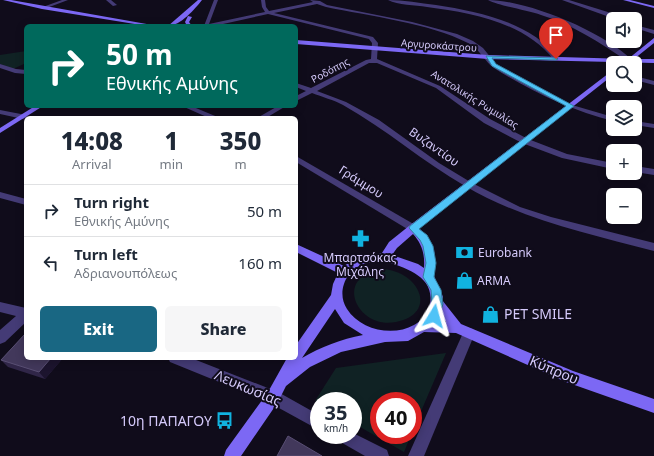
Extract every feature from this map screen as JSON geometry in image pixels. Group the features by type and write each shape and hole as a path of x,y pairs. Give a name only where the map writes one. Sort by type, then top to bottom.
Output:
{"street":[{"path":"4,0 42,8 143,24"},
{"path":"42,8 63,0"},
{"path":"108,0 115,5"},
{"path":"172,24 194,7 200,0"},
{"path":"207,24 216,0"},
{"path":"264,0 264,7 268,12 279,16 371,38 375,43 374,60"},
{"path":"215,24 314,1 325,0"},
{"path":"390,0 453,10 495,20 530,36 544,45 556,59"},
{"path":"490,0 534,10 578,27 595,36 621,56"},
{"path":"564,0 606,13"},
{"path":"625,0 654,7"},
{"path":"314,1 326,6 437,29 471,42 481,49 494,65 570,106 606,116"},
{"path":"189,24 188,22 190,17 195,10 194,7"},
{"path":"178,24 190,17"},
{"path":"642,28 654,32"},
{"path":"633,56 654,40"},
{"name":"Αργυροκάστρου","path":"298,42 488,57 606,60"},
{"name":"Ροδόπης","path":"298,98 368,61 374,60"},
{"name":"Ανατολικής Ρωμυλίας","path":"374,60 438,86 487,121 525,141 565,156 606,165"},
{"name":"Αργυροκάστρου","path":"642,61 654,61"},
{"path":"0,66 15,71 24,72"},
{"path":"385,257 393,245 413,228 606,78"},
{"path":"642,80 654,83"},
{"name":"Βυζαντίου","path":"298,86 313,90 344,104 376,122 436,166 469,185 517,209 548,220 654,247"},
{"path":"25,116 37,108"},
{"path":"190,108 211,116"},
{"path":"265,116 279,108"},
{"path":"0,112 24,117"},
{"path":"0,131 24,117"},
{"path":"642,124 654,126"},
{"name":"Γράμμου","path":"298,159 413,228"},
{"path":"642,170 654,172"},
{"path":"0,195 24,201"},
{"path":"413,228 424,238 428,246 431,263 428,277"},
{"path":"298,249 345,271"},
{"path":"282,381 317,355 343,344 410,334 424,327 434,316 438,304 436,290 428,277 417,267 402,260 385,257 370,258 356,263 345,271 338,283 336,297 298,353"},
{"path":"336,297 342,311 354,324 371,334 391,337"},
{"name":"Κύπρου","path":"438,304 463,330"},
{"path":"0,307 24,313"},
{"path":"0,338 24,316"},
{"name":"Κύπρου","path":"424,327 463,330 571,378 654,406"},
{"path":"416,456 463,330"},
{"name":"Λευκωσίας","path":"180,360 273,397 310,417"},
{"path":"232,456 273,397 293,360"},
{"path":"359,444 381,456"}],"shaded area":[{"path":"24,51 24,64 13,69 0,64 0,55"},
{"path":"382,269 395,271 406,277 414,284 419,293 420,302 417,310 409,317 396,322 382,322 370,318 361,311 356,301 354,291 358,281 367,274"},
{"path":"446,353 422,409 422,392 370,392 370,433 362,428 362,392 321,392 336,368"},
{"path":"390,444 407,444 404,452"}],"building":[{"path":"24,335 24,360 49,360 39,372 1,360"},
{"path":"288,436 322,456 277,456"}],"place":[{"name":"Μπαρτσόκας Μιχάλης","path":"360,239"},
{"name":"Eurobank","path":"465,253"},
{"name":"ARMA","path":"464,281"},
{"name":"PET SMILE","path":"491,314"},
{"name":"10η ΠΑΠΑΓΟΥ","path":"225,421"}],"route":[{"path":"434,316 438,304 436,290 428,277 431,263 428,246 424,238 413,228 570,106 507,73 494,65 488,57 556,59"}]}
